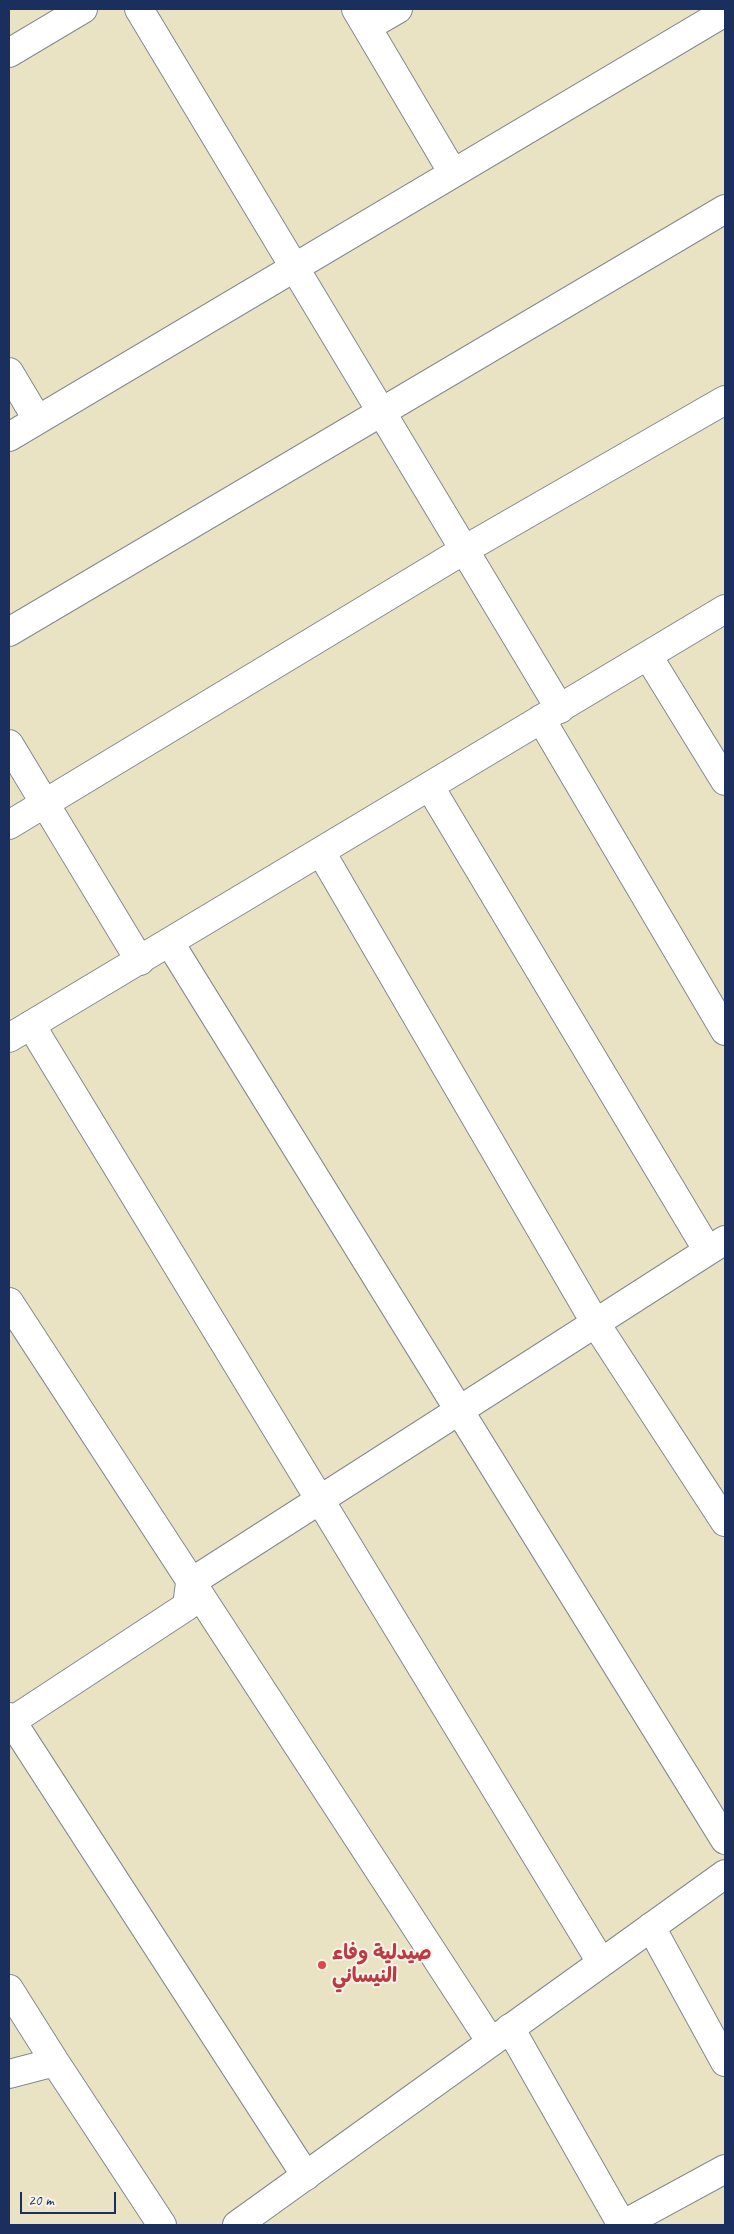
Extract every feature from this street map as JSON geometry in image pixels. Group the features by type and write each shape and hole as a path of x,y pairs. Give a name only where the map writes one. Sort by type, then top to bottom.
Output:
{"street":[{"path":"9,53 83,9"},
{"path":"139,9 464,550 550,714 725,1031"},
{"path":"398,9 362,18 454,173"},
{"path":"9,436 725,12"},
{"path":"9,632 725,209"},
{"path":"9,372 38,419"},
{"path":"9,824 464,550 725,400"},
{"path":"601,1962 320,1500 20,1032 725,609"},
{"path":"648,656 725,781"},
{"path":"9,744 140,961"},
{"path":"190,1583 717,1246 430,787"},
{"path":"321,852 596,1324 722,1509"},
{"path":"170,943 725,1840"},
{"path":"9,1302 190,1583 500,2035 622,2225 725,2169"},
{"path":"190,1583 187,1606 10,1720 306,2176"},
{"path":"237,2225 725,1874"},
{"path":"651,1927 725,2062"},
{"path":"9,1989 162,2225"},
{"path":"9,2074 55,2062"}],"place":[{"name":"صيدلية وفاء النيساني","path":"322,1965"}]}
